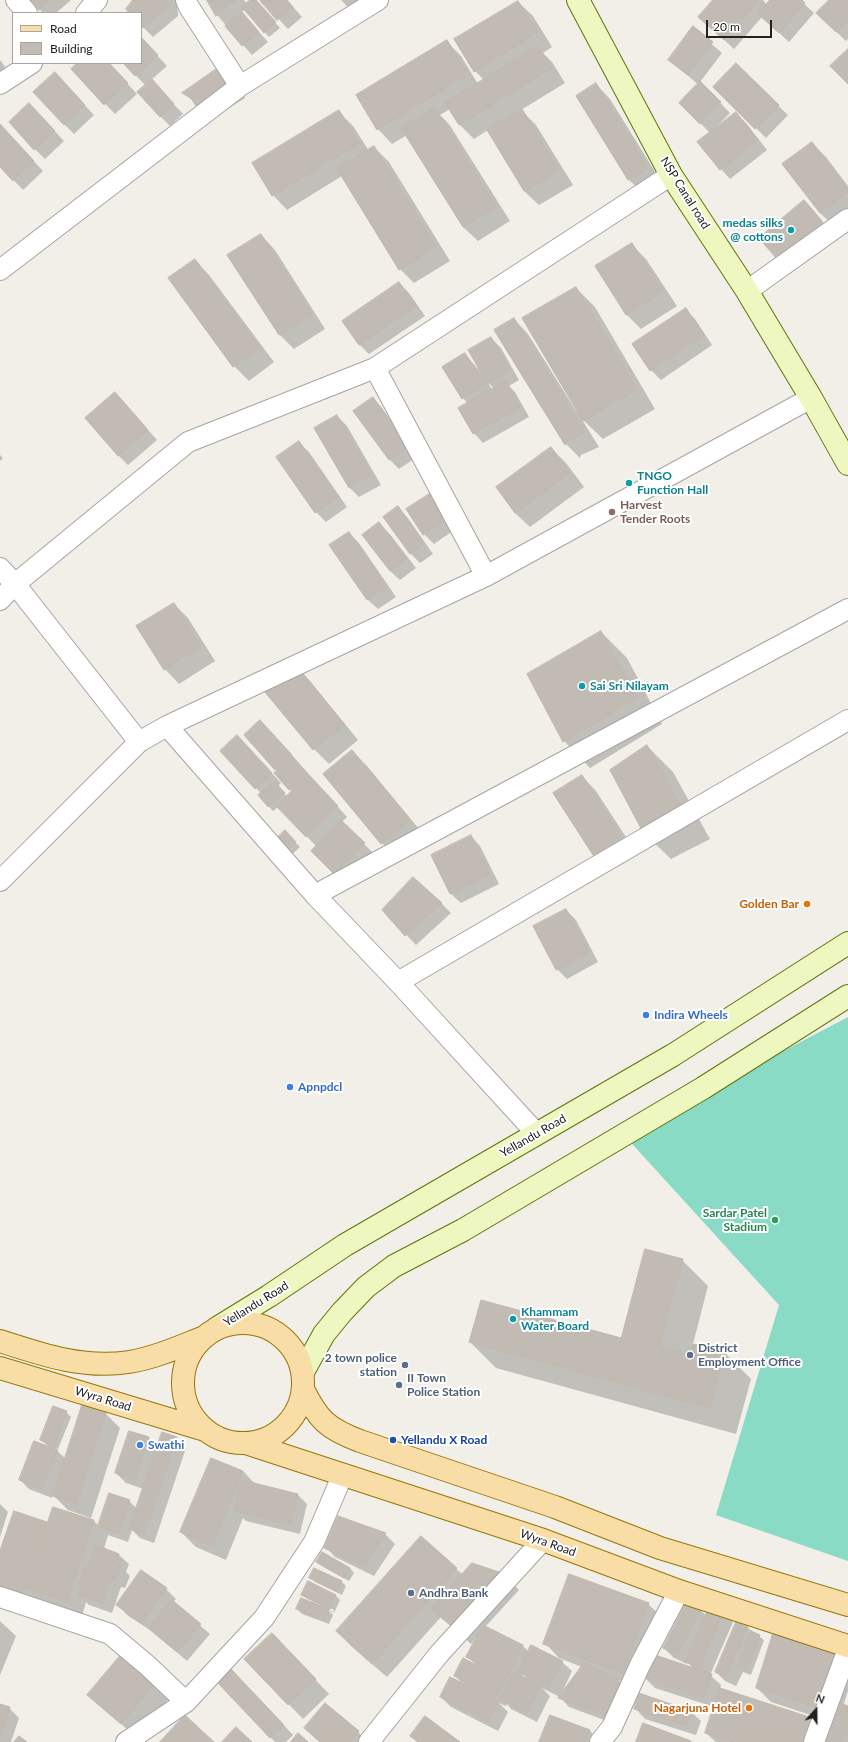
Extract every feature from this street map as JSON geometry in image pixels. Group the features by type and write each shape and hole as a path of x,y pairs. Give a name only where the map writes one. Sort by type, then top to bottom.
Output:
{"main road":[{"name":"NSP Canal road","path":"578,0 671,175 747,291 811,398 845,451"},
{"name":"Yellandu Road","path":"210,1333 269,1296 345,1245 673,1056 848,943"},
{"path":"303,1381 324,1334 342,1312 366,1287 394,1266 463,1230 690,1096 848,996"},
{"path":"0,1341 56,1359 91,1364 129,1362 165,1352 235,1323 254,1323 271,1329 286,1340 297,1355 303,1381 311,1405 323,1422 340,1433 353,1439 555,1507 660,1548 848,1605"},
{"name":"Wyra Road","path":"206,1430 192,1414 184,1395 183,1374 189,1354 210,1333"},
{"name":"Wyra Road","path":"0,1368 206,1430 218,1437 232,1442 246,1443 343,1474 543,1540 679,1591 848,1647"},
{"name":"Wyra Road","path":"246,1443 263,1440 278,1432 291,1420 296,1410 303,1381"}],"street":[{"path":"16,0 27,12"},
{"path":"87,12 97,0"},
{"path":"186,0 240,86"},
{"path":"0,270 240,86 378,0"},
{"path":"0,84 30,64"},
{"path":"0,600 15,584 188,442 374,368 671,175"},
{"path":"747,291 848,219"},
{"path":"374,368 486,576"},
{"path":"0,881 139,742 167,726 486,576 811,398"},
{"path":"0,568 15,584 139,742"},
{"path":"315,895 848,609"},
{"path":"398,982 848,720"},
{"path":"167,726 315,895 398,982 537,1134"},
{"path":"126,1742 186,1702 264,1618 314,1542 343,1474"},
{"path":"369,1742 439,1654 543,1540"},
{"path":"600,1742 612,1727 640,1665 679,1591"},
{"path":"0,1597 110,1634 147,1665 186,1702"},
{"path":"814,1742 848,1647"}],"green space":[{"name":"Sardar Patel Stadium","path":"848,1017 848,1561 716,1515 779,1305 624,1135"}],"building":[{"path":"30,0 50,0 39,10"},
{"path":"133,0 168,0 168,6 142,28 142,12 128,12 126,9"},
{"path":"207,0 235,0 216,16"},
{"path":"250,0 256,0 276,22 264,33 242,7"},
{"path":"260,0 287,0 293,7 277,20"},
{"path":"713,0 759,0 724,40 698,17"},
{"path":"770,0 802,0 805,3 779,33 758,14"},
{"path":"829,0 848,0 848,20 836,32 816,13"},
{"path":"518,1 538,32 474,72 454,39"},
{"path":"242,12 259,32 242,46 225,26"},
{"path":"693,26 713,42 688,75 668,60"},
{"path":"142,38 158,55 135,76 124,64 142,64"},
{"path":"447,40 468,74 377,130 356,95"},
{"path":"538,46 552,68 459,125 445,103"},
{"path":"848,49 848,84 830,66"},
{"path":"225,63 236,88 199,111 191,98 182,93"},
{"path":"736,63 779,105 755,129 713,87"},
{"path":"76,64 110,64 128,83 104,105 71,69"},
{"path":"55,72 85,105 64,125 33,92"},
{"path":"152,79 174,104 160,117 137,92"},
{"path":"700,81 721,102 700,124 679,103"},
{"path":"596,83 648,168 628,180 576,96"},
{"path":"29,103 55,131 34,150 9,122"},
{"path":"435,108 496,207 463,227 401,128"},
{"path":"522,109 559,171 524,191 487,130"},
{"path":"339,110 359,143 272,196 252,163"},
{"path":"736,112 758,140 720,170 697,142"},
{"path":"0,124 34,161 13,181 0,167"},
{"path":"812,142 848,190 848,192 820,213 782,164"},
{"path":"374,146 436,247 399,270 337,169"},
{"name":"medas silks @ cottons","path":"804,200 822,221 777,259 759,238"},
{"path":"261,234 312,314 279,335 227,255"},
{"path":"632,243 663,291 626,315 595,266"},
{"path":"195,259 260,348 233,367 168,278"},
{"path":"399,282 416,306 359,345 342,321"},
{"path":"576,287 637,389 583,421 522,318"},
{"path":"686,308 704,335 650,371 632,344"},
{"path":"514,318 585,432 567,441 565,445 494,330"},
{"path":"491,337 510,370 487,383 468,350"},
{"path":"465,353 485,384 462,399 442,367"},
{"path":"506,381 520,407 473,434 458,408"},
{"path":"115,392 148,430 118,456 85,418"},
{"path":"373,397 408,447 389,460 353,411"},
{"path":"337,415 372,475 349,488 314,428"},
{"path":"299,441 338,497 315,513 276,457"},
{"path":"551,447 570,473 515,513 496,487"},
{"path":"434,491 451,516 423,535 406,509"},
{"path":"398,506 425,544 410,554 383,517"},
{"path":"379,522 407,558 390,571 362,535"},
{"path":"349,532 387,587 367,600 329,545"},
{"path":"174,603 201,646 164,670 136,626"},
{"name":"Sai Sri Nilayam","path":"601,631 637,698 563,742 527,674"},
{"path":"296,665 345,725 313,750 264,691"},
{"path":"260,720 292,755 275,770 244,735"},
{"path":"237,735 272,773 255,789 220,751"},
{"path":"647,745 684,812 644,834 610,770"},
{"path":"352,750 410,820 381,844 323,774"},
{"path":"293,757 308,774 289,790 274,773"},
{"path":"309,775 338,806 306,837 276,806"},
{"path":"582,775 621,836 593,855 553,793"},
{"path":"275,782 285,793 268,807 258,795"},
{"path":"341,820 365,843 334,874 311,851"},
{"path":"285,830 296,842 284,853 273,842"},
{"path":"471,835 490,874 450,894 431,855"},
{"path":"413,877 442,903 405,936 382,910"},
{"path":"566,909 589,952 556,970 533,926"},
{"name":"Khammam Water Board","path":"645,1249 683,1259 659,1347 690,1355 694,1344 725,1352 710,1408 469,1342 481,1300 621,1338"},
{"path":"82,1405 106,1413 76,1504 53,1496"},
{"path":"53,1406 67,1411 54,1446 40,1440"},
{"path":"129,1431 149,1437 135,1480 115,1473"},
{"path":"162,1432 177,1437 144,1534 129,1529"},
{"path":"34,1441 58,1450 42,1489 19,1480"},
{"path":"211,1458 243,1471 212,1546 180,1532"},
{"path":"242,1480 298,1494 290,1525 235,1511"},
{"path":"109,1493 130,1500 119,1533 98,1526"},
{"path":"53,1507 94,1520 67,1602 26,1588"},
{"path":"14,1511 47,1522 21,1595 0,1587 0,1551"},
{"path":"338,1516 386,1533 364,1567 324,1548"},
{"path":"421,1536 457,1568 372,1664 336,1631"},
{"path":"96,1545 119,1554 116,1564 121,1565 116,1579 111,1578 102,1603 78,1595 82,1586 78,1585 85,1567 88,1568"},
{"path":"322,1552 350,1568 344,1578 316,1562"},
{"path":"472,1563 505,1574 456,1630 431,1609"},
{"path":"314,1568 342,1581 337,1591 309,1578"},
{"path":"141,1570 167,1588 142,1623 116,1605"},
{"path":"569,1574 649,1603 623,1673 543,1644"},
{"path":"308,1581 336,1595 330,1609 301,1595"},
{"path":"301,1598 329,1609 324,1620 296,1609"},
{"path":"172,1600 201,1624 177,1652 148,1628"},
{"path":"686,1602 701,1609 677,1655 663,1648"},
{"path":"710,1605 724,1611 699,1668 686,1662"},
{"path":"736,1622 748,1627 726,1677 715,1672"},
{"path":"483,1625 523,1645 507,1678 466,1657"},
{"path":"775,1627 842,1649 823,1709 756,1688"},
{"path":"751,1631 760,1635 746,1671 737,1667"},
{"path":"272,1633 316,1679 288,1705 244,1659"},
{"path":"531,1645 563,1661 549,1687 518,1671"},
{"path":"125,1650 159,1678 121,1724 87,1695"},
{"path":"652,1654 712,1674 704,1698 644,1678"},
{"path":"463,1658 505,1680 496,1697 454,1676"},
{"path":"584,1663 619,1679 609,1716 558,1698"},
{"path":"230,1668 284,1725 270,1738 216,1681"},
{"path":"514,1672 541,1686 527,1713 500,1699"},
{"path":"450,1677 499,1701 488,1722 440,1697"},
{"path":"720,1688 809,1717 801,1742 733,1742 705,1733"},
{"path":"639,1693 691,1711 686,1726 634,1709"},
{"path":"325,1703 359,1731 350,1742 320,1742 304,1728"},
{"path":"840,1703 848,1706 848,1730 840,1742 822,1742"},
{"path":"0,1704 10,1707 0,1736"},
{"path":"185,1715 214,1742 160,1742"},
{"path":"550,1715 590,1730 586,1742 539,1742"},
{"path":"425,1716 460,1742 418,1742 410,1736"},
{"path":"643,1723 691,1741 691,1742 636,1742"},
{"path":"236,1727 252,1742 222,1742"},
{"path":"298,1733 308,1742 291,1742"},
{"path":"19,1736 27,1742 14,1742"}],"place":[{"name":"medas silks @ cottons","path":"791,230"},
{"name":"TNGO Function Hall","path":"629,483"},
{"name":"Harvest Tender Roots","path":"612,512"},
{"name":"Sai Sri Nilayam","path":"582,686"},
{"name":"Golden Bar","path":"807,904"},
{"name":"Indira Wheels","path":"646,1015"},
{"name":"Apnpdcl","path":"290,1087"},
{"name":"Sardar Patel Stadium","path":"775,1220"},
{"name":"Khammam Water Board","path":"513,1319"},
{"name":"District Employment Office","path":"690,1355"},
{"name":"2 town police station","path":"405,1365"},
{"name":"II Town Police Station","path":"399,1385"},
{"name":"Yellandu X Road","path":"393,1440"},
{"name":"Swathi","path":"140,1445"},
{"name":"Andhra Bank","path":"411,1593"},
{"name":"Nagarjuna Hotel","path":"749,1708"}]}
